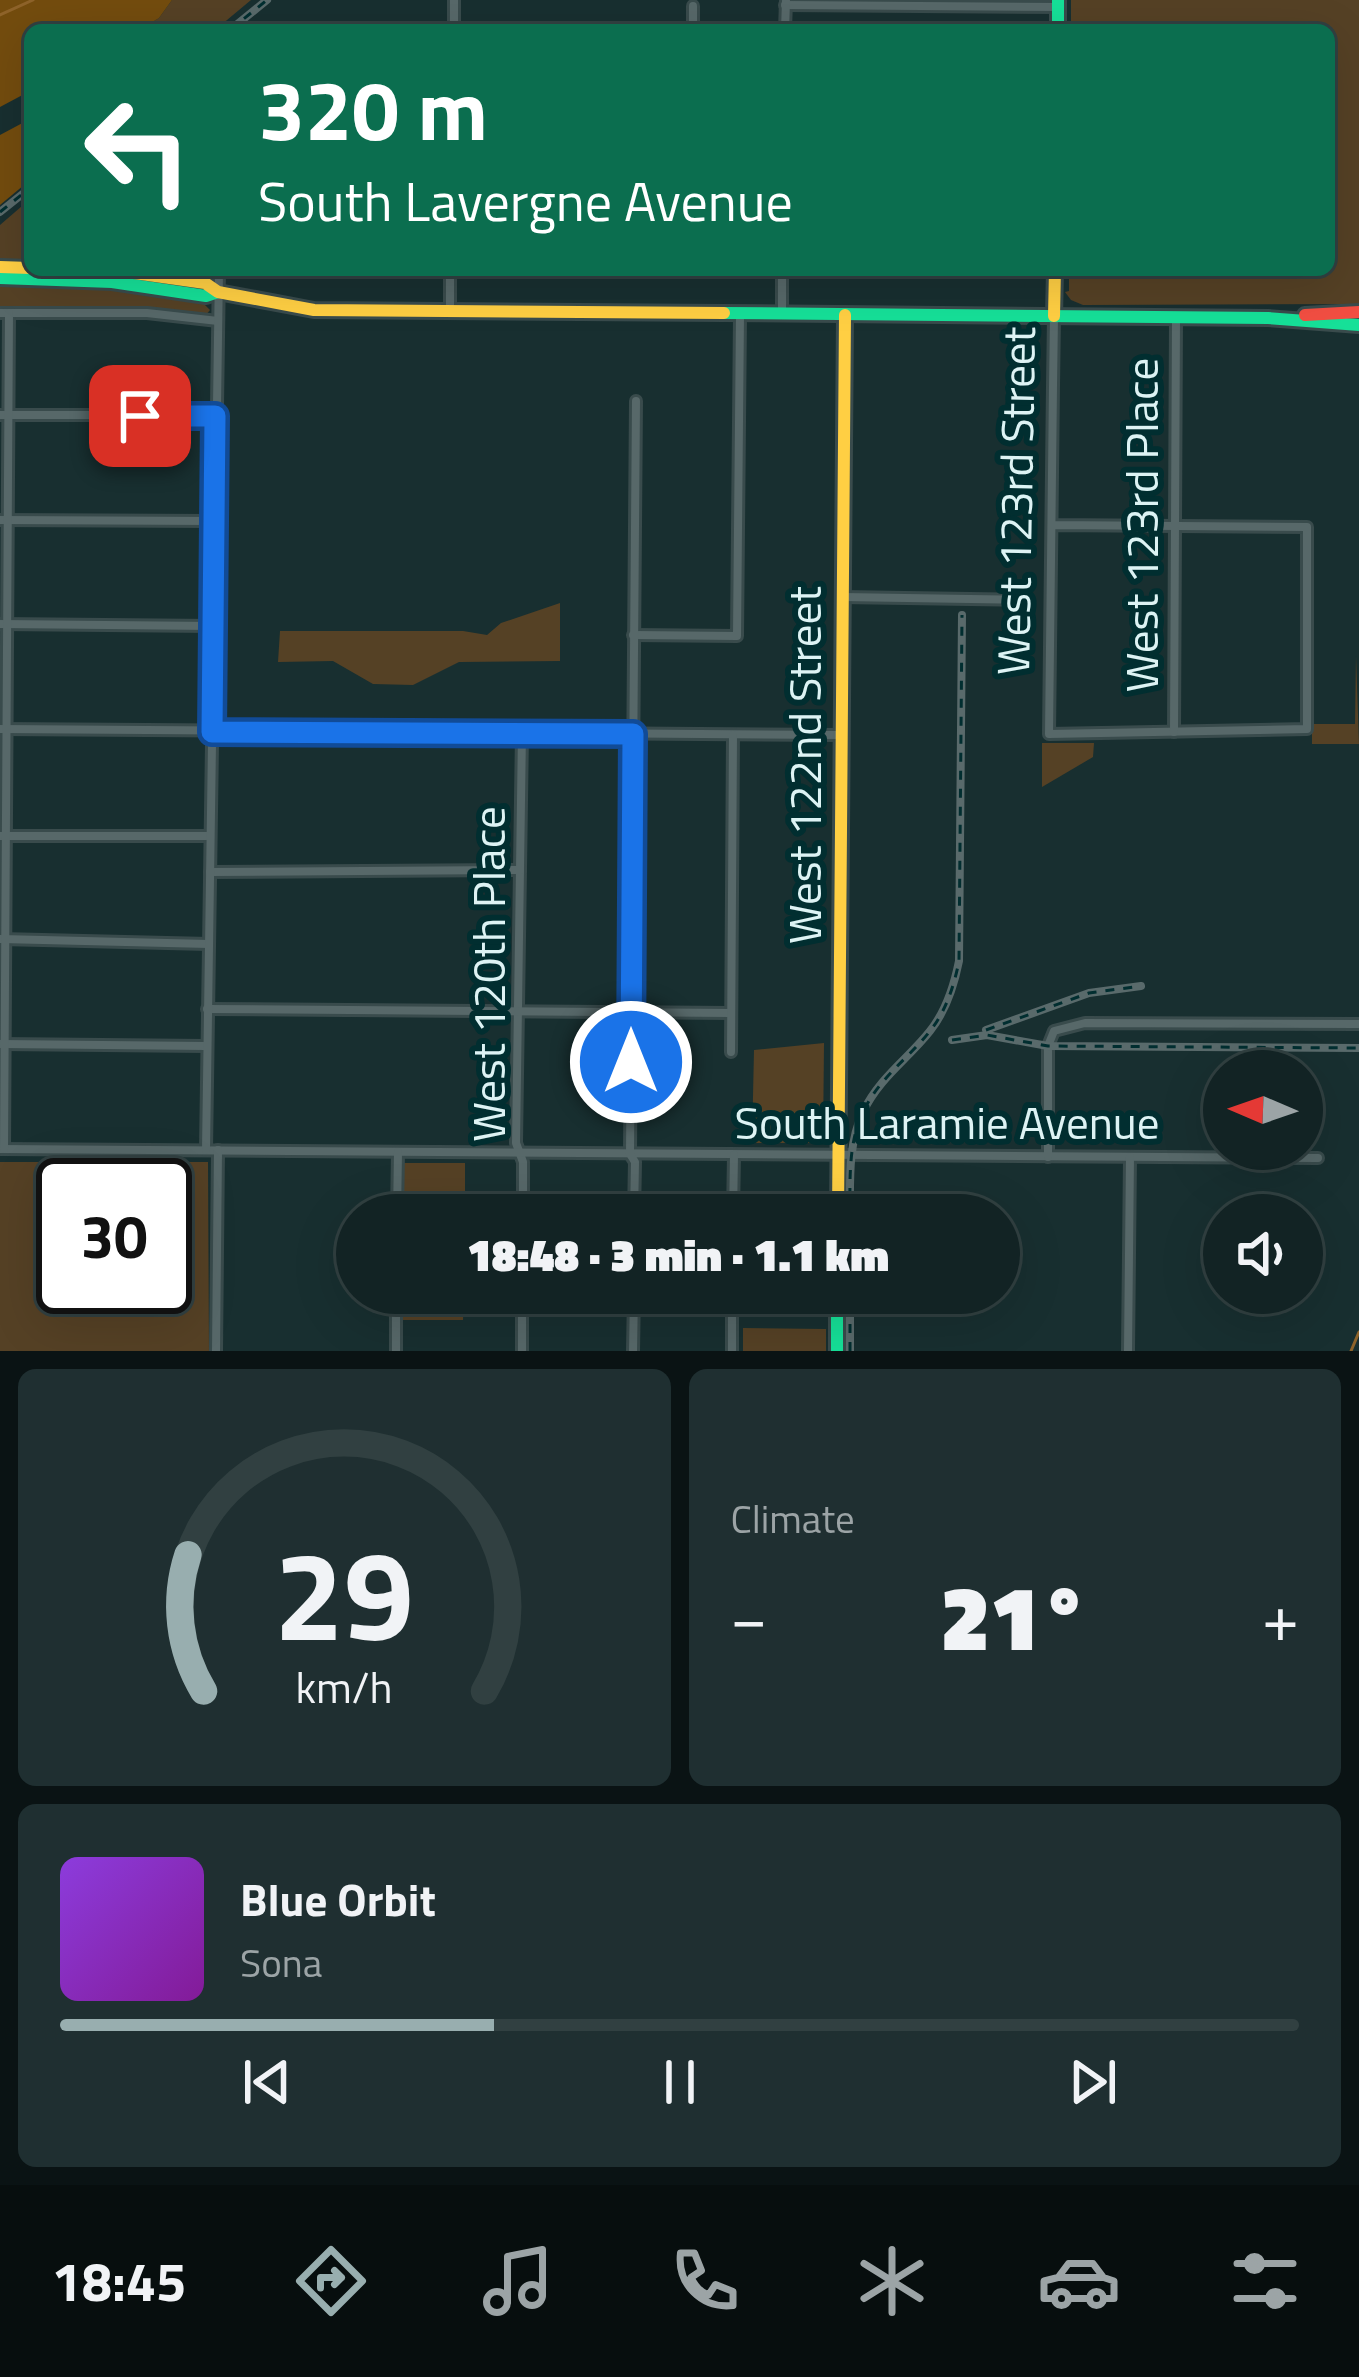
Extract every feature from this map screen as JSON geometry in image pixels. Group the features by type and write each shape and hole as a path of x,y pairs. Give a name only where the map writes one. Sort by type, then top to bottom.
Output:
{"main road":[{"path":"155,276 314,310 1268,318 1359,325"},
{"name":"West 123rd Street","path":"1054,316 1055,276"},
{"path":"0,278 112,282 206,296 218,292"},
{"path":"1268,318 1359,312"},
{"name":"West 122nd Street","path":"838,1194 845,315"},
{"path":"837,1314 837,1351"}],"street":[{"path":"786,2 1058,4"},
{"path":"693,6 693,24"},
{"path":"206,1150 219,276"},
{"path":"450,312 451,276"},
{"path":"782,276 782,315"},
{"path":"2,1149 4,313 148,313 218,321"},
{"path":"633,635 736,636 740,314"},
{"name":"West 123rd Street","path":"1054,316 1049,734 1174,732"},
{"name":"West 123rd Place","path":"1174,732 1176,317"},
{"path":"634,1194 631,1013 636,401"},
{"path":"5,416 215,416"},
{"path":"5,520 213,521"},
{"path":"1052,525 1307,526 1306,729 1174,732"},
{"path":"842,597 1028,600"},
{"path":"4,624 213,626"},
{"path":"4,729 842,735"},
{"name":"West 120th Place","path":"522,732 522,1194"},
{"path":"731,1052 733,735"},
{"path":"3,837 210,836"},
{"path":"210,872 520,870"},
{"path":"2,939 209,944"},
{"path":"207,1010 731,1013"},
{"path":"1048,1157 1048,1046 1054,1031 1085,1023 1359,1024"},
{"path":"2,1044 206,1046"},
{"name":"South Laramie Avenue","path":"2,1149 1203,1157"},
{"path":"216,1351 218,1150"},
{"path":"397,1194 398,1152"},
{"path":"733,1194 734,1155"},
{"path":"1128,1351 1130,1157"},
{"path":"396,1314 396,1351"},
{"path":"522,1314 522,1351"},
{"path":"633,1351 634,1314"},
{"path":"732,1314 732,1351"}],"shaded area":[{"path":"0,0 172,0 149,24 24,24 24,94 0,107"},
{"path":"172,0 251,0 222,24 149,24"},
{"path":"1071,0 1359,0 1359,304 1083,305 1071,300 1065,292 1069,291 1069,276 1335,276 1335,24 1071,24"},
{"path":"24,122 24,185 0,205 0,135"},
{"path":"24,204 24,262 0,261 0,225"},
{"path":"0,284 120,289 202,302 210,310 205,316 170,311 0,308"},
{"path":"560,603 560,661 459,662 413,685 373,684 333,661 278,662 280,631 487,635 501,623"},
{"path":"1356,656 1359,744 1312,744 1312,724 1355,724"},
{"path":"1042,743 1094,743 1093,757 1042,787"},
{"path":"824,1043 823,1143 752,1143 754,1050"},
{"path":"0,1162 36,1162 36,1314 192,1314 192,1162 208,1162 209,1351 0,1351"},
{"path":"404,1163 465,1163 465,1194 403,1194"},
{"path":"403,1314 463,1314 463,1320 403,1320"},
{"path":"743,1328 826,1329 826,1351 743,1351"}],"waterway":[{"path":"0,15 33,0"},
{"path":"1351,1351 1359,1332"}],"railway":[{"path":"237,24 267,0"},
{"path":"0,212 24,193"},
{"path":"850,1194 852,1149 863,1112 877,1089 936,1023 959,961 962,615"},
{"path":"986,1030 1089,993 1141,986"},
{"path":"952,1040 987,1035 1048,1046 1359,1048"},
{"path":"850,1314 850,1351"}],"traffic: fast":[{"path":"1058,0 1058,24"},
{"path":"0,278 112,282 206,296 218,292"},
{"path":"724,313 1268,318 1359,325"},
{"path":"837,1314 837,1351"}],"traffic: slow":[{"path":"0,267 24,268"},
{"path":"155,276 314,310 724,313"},
{"path":"1054,316 1055,276"},
{"path":"838,1194 845,315"}],"traffic: jam":[{"path":"1305,315 1359,312"}],"route":[{"path":"140,416 215,416 212,732 633,734 631,1062"}]}
